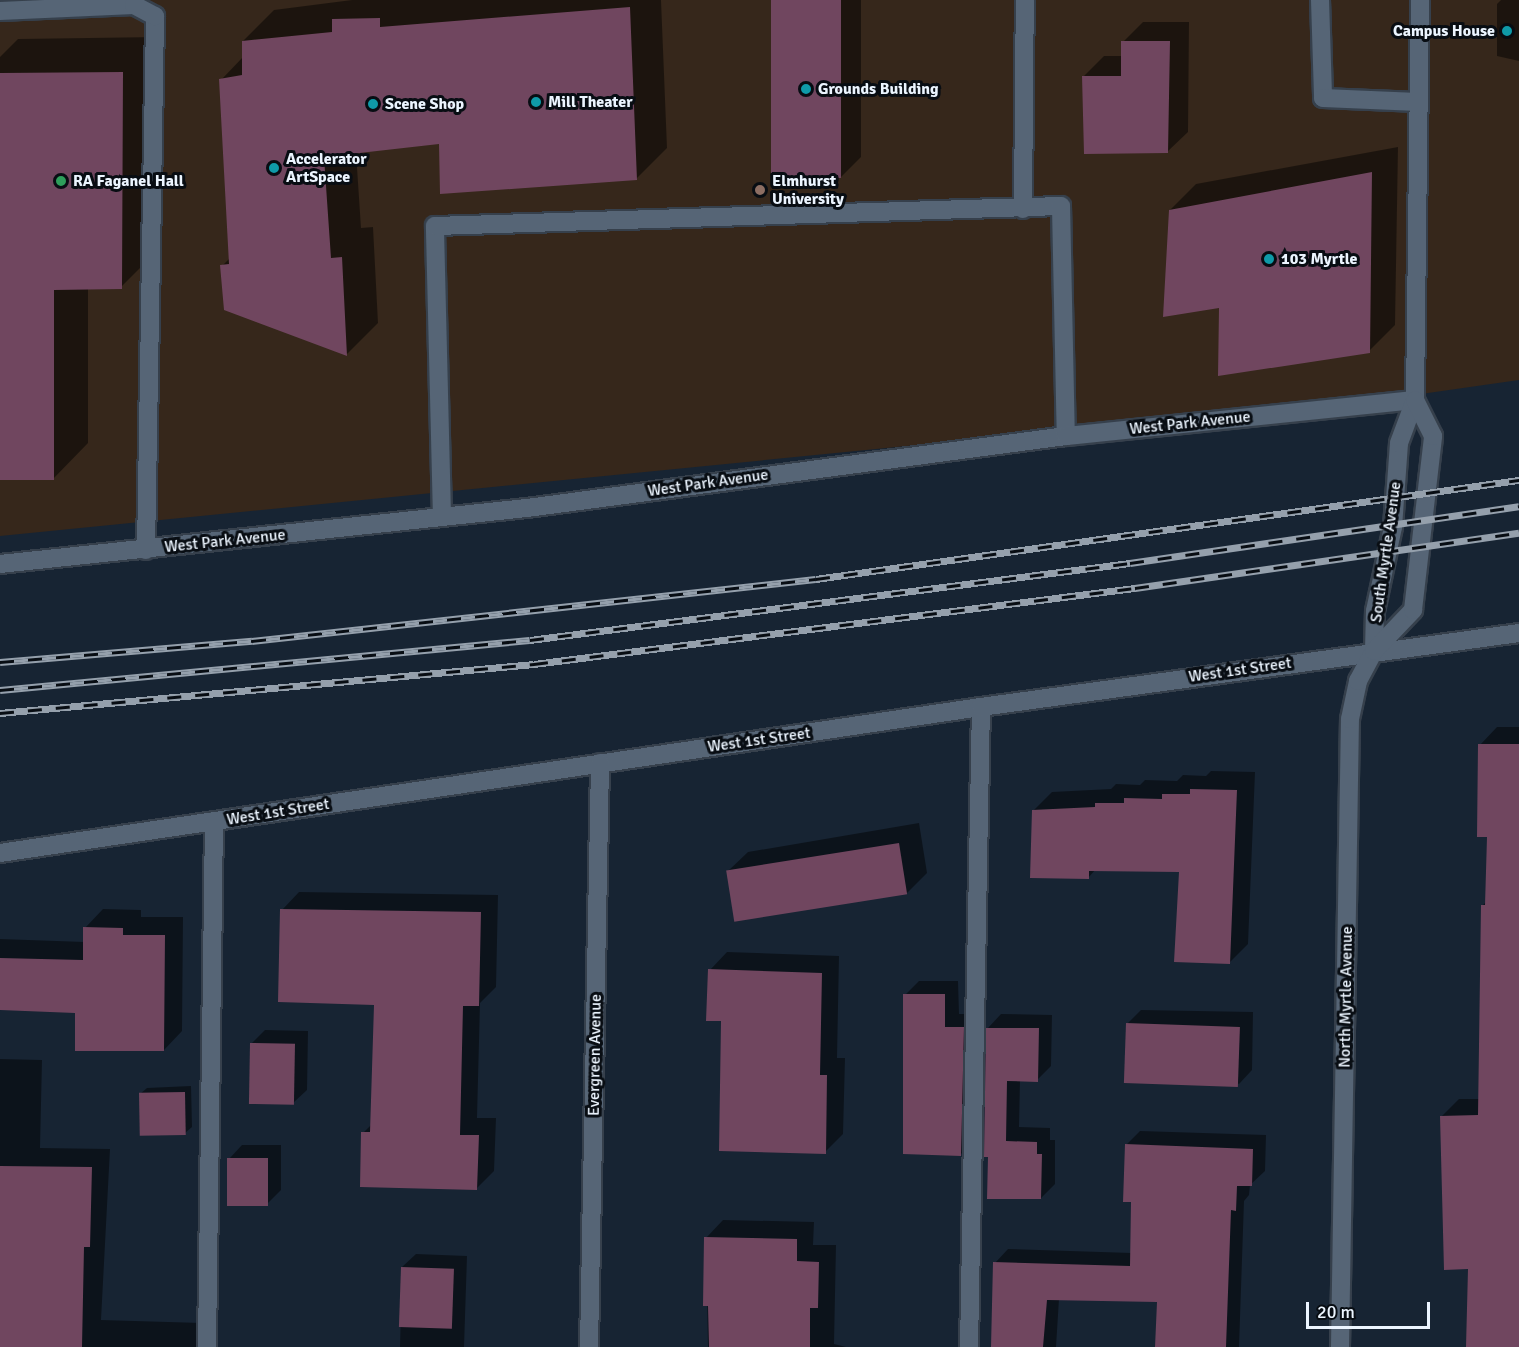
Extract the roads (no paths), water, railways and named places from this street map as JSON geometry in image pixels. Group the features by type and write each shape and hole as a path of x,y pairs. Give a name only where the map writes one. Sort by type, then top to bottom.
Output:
{"street":[{"path":"1023,209 1025,0"},
{"path":"1320,0 1323,98 1418,102"},
{"name":"South Myrtle Avenue","path":"1374,651 1375,611 1394,527 1399,442 1415,400 1420,0"},
{"path":"0,11 134,5 155,16 146,550"},
{"path":"442,517 435,226 1061,206 1066,436"},
{"name":"South Myrtle Avenue","path":"1374,651 1413,610 1433,436 1415,400"},
{"name":"West Park Avenue","path":"0,564 442,517 1066,436 1415,400"},
{"name":"West 1st Street","path":"0,854 981,707 1374,651 1519,633"},
{"name":"North Myrtle Avenue","path":"1340,1347 1350,719 1358,681 1374,651"},
{"path":"969,1347 981,707"},
{"name":"Evergreen Avenue","path":"589,1347 600,763"},
{"path":"207,1347 214,821"}],"railway":[{"path":"0,662 252,641 816,579 1519,480"},
{"path":"0,690 530,640 1130,563 1519,506"},
{"path":"0,713 534,664 1135,588 1519,533"}],"place":[{"name":"Campus House","path":"1507,31"},
{"name":"Grounds Building","path":"806,89"},
{"name":"Mill Theater","path":"536,102"},
{"name":"Scene Shop","path":"373,104"},
{"name":"Accelerator ArtSpace","path":"274,168"},
{"name":"RA Faganel Hall","path":"61,181"},
{"name":"Elmhurst University","path":"760,190"},
{"name":"103 Myrtle","path":"1269,259"}]}
